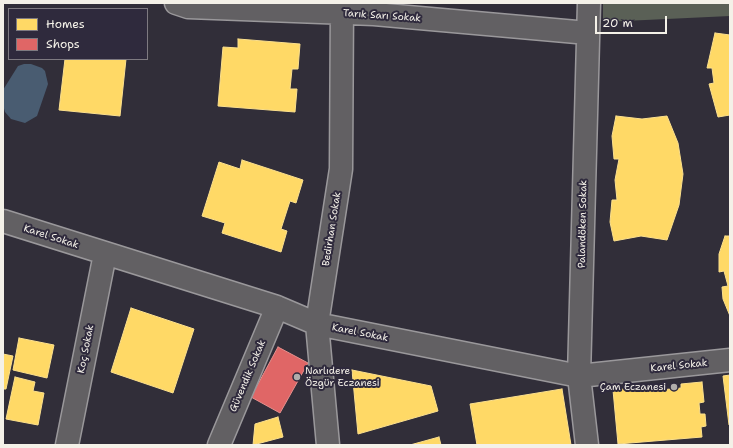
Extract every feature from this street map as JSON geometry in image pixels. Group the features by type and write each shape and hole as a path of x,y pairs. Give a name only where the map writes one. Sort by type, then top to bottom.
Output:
{"street":[{"name":"Tarık Sarı Sokak","path":"176,3 188,7 341,8 374,14 588,33"},
{"name":"Palandöken Sokak","path":"587,445 579,376 589,3"},
{"name":"Bedirhan Sokak","path":"328,445 317,324 341,169 341,8"},
{"name":"Karel Sokak","path":"3,221 277,307 317,324 579,376 730,360"},
{"name":"Koç Sokak","path":"67,445 105,254"},
{"name":"Güvendik Sokak","path":"220,445 277,307"}],"shaded area":[{"path":"603,3 730,3 730,16 603,22"}],"water":[{"path":"31,64 42,68 45,71 48,84 37,116 25,123 11,119 5,112 3,105 3,90 18,66"}],"building: Homes":[{"path":"715,33 730,35 730,115 718,117 709,84 714,83 712,68 707,68"},
{"path":"238,39 300,44 298,69 292,69 290,89 297,89 295,112 218,106 223,47 238,48"},
{"path":"65,60 126,60 120,116 59,110"},
{"path":"616,116 642,119 667,116 678,143 683,174 679,205 667,240 641,236 614,241 610,222 612,200 617,200 615,180 619,159 614,159 612,136"},
{"path":"242,160 303,180 296,203 290,201 281,229 287,231 281,252 222,233 225,223 202,216 219,162 240,169"},
{"path":"725,236 730,236 730,316 723,299 722,287 728,286 724,271 719,272 719,254"},
{"path":"131,308 194,329 173,393 111,372"},
{"path":"19,338 54,345 47,378 13,370"},
{"path":"3,354 13,356 6,389 3,389"},
{"path":"352,370 431,386 438,411 358,434"},
{"path":"730,375 730,425 729,425 723,376"},
{"path":"15,377 35,382 33,391 44,393 38,425 6,419"},
{"path":"702,382 704,402 699,403 700,414 705,414 706,426 701,427 702,437 618,444 613,390 660,386 660,390 681,388 681,384"},
{"path":"562,389 571,445 477,445 470,404"},
{"path":"278,417 283,437 253,445 255,424"},
{"path":"439,437 441,445 410,445"}],"building: Shops":[{"path":"278,347 308,363 280,413 251,397"}],"place":[{"name":"Narlıdere Özgür Eczanesi","path":"297,377"},
{"name":"Çam Eczanesi","path":"674,387"}]}
